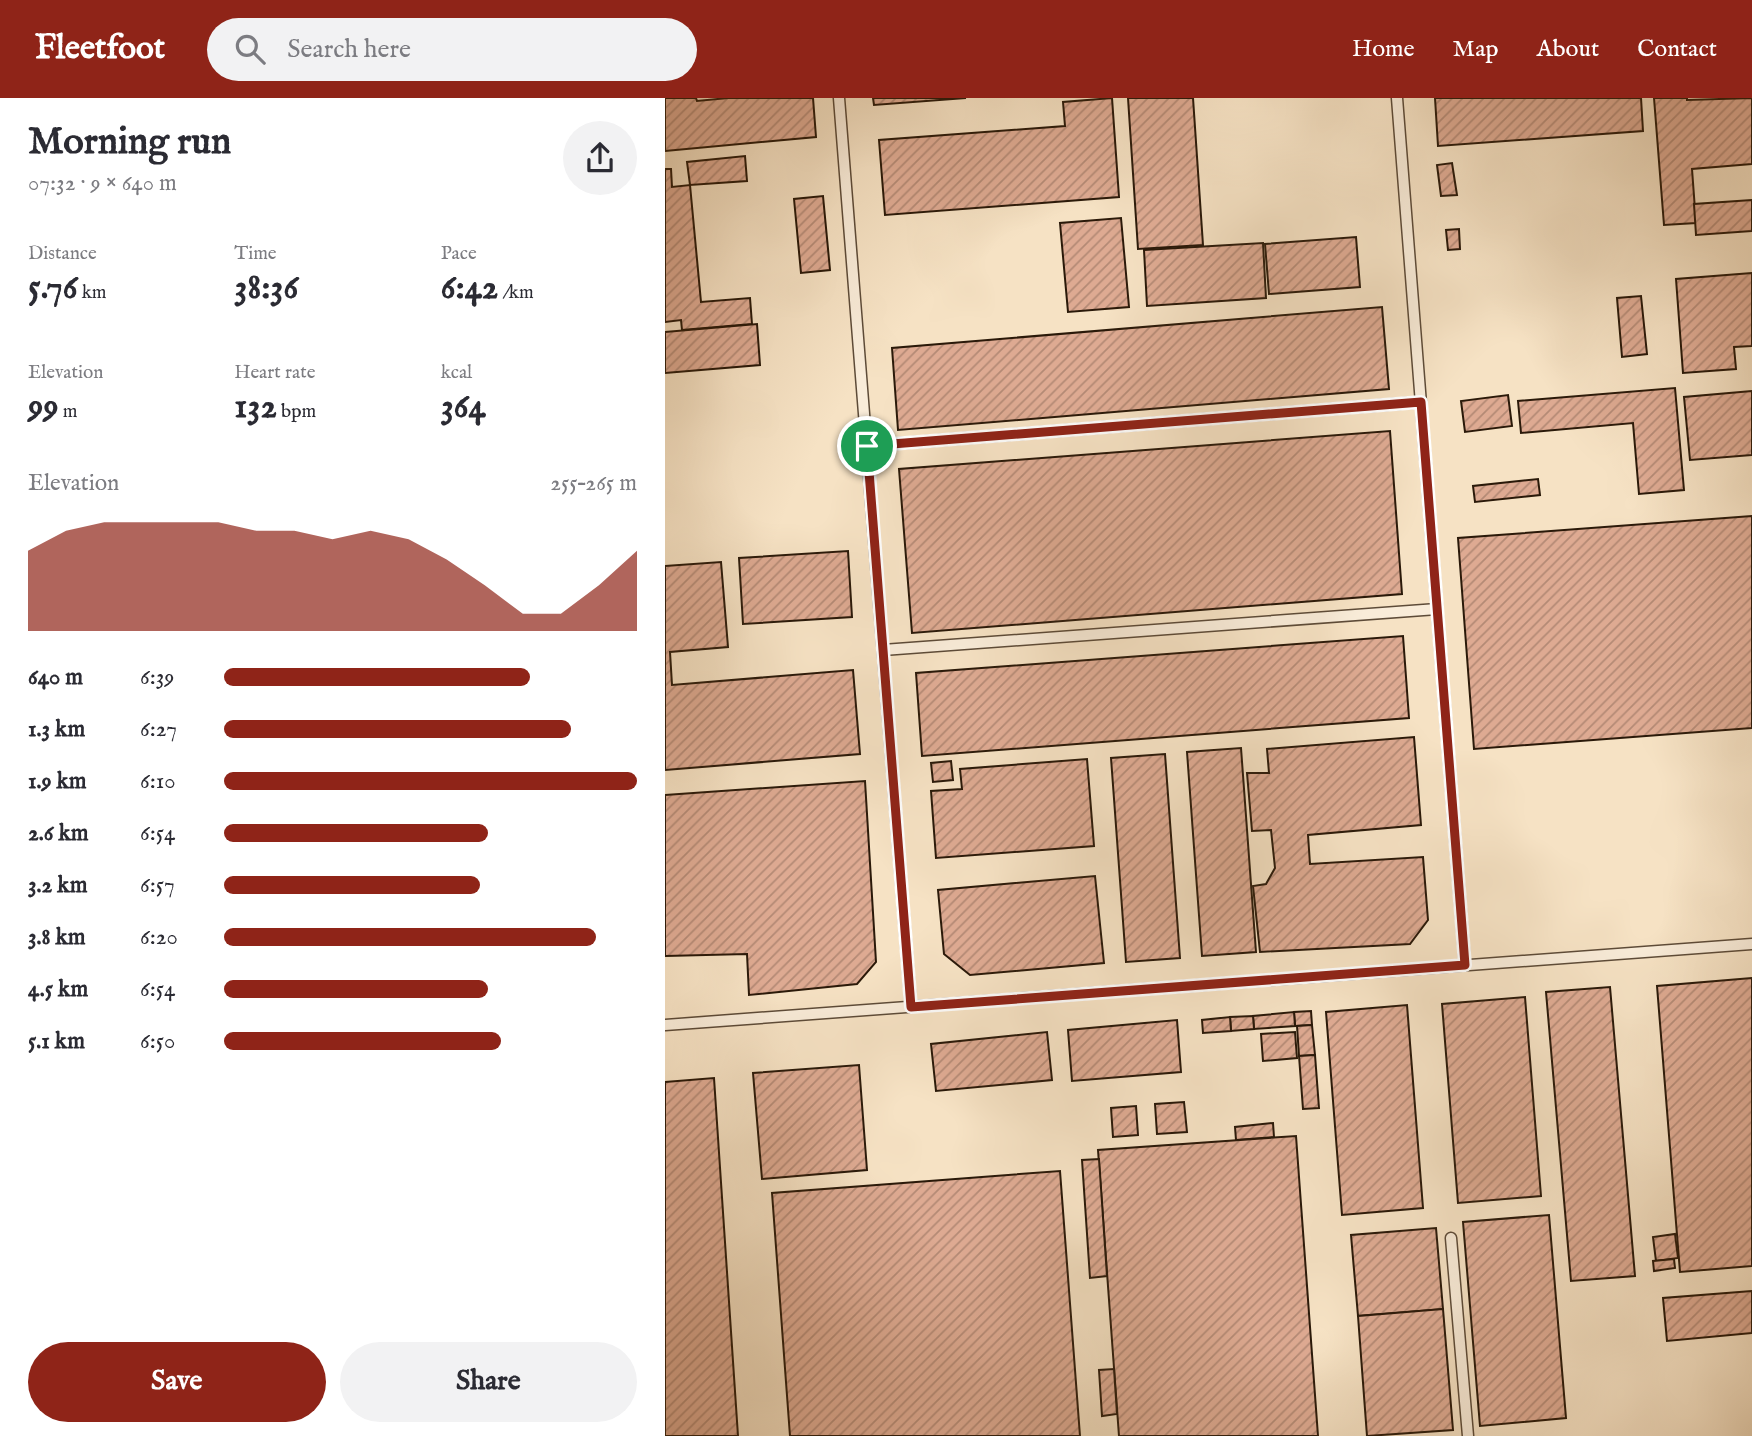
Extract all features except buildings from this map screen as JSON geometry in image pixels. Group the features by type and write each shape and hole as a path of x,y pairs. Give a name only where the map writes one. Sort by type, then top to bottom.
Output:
{"lane":[{"path":"839,98 911,1007"},
{"path":"1397,98 1465,965"},
{"path":"867,446 1421,402"},
{"path":"883,650 1437,609"},
{"path":"665,1025 1752,944"},
{"path":"1451,1238 1468,1436"}],"route":[{"path":"1421,402 1465,965 911,1007 867,446 1421,402"}]}
